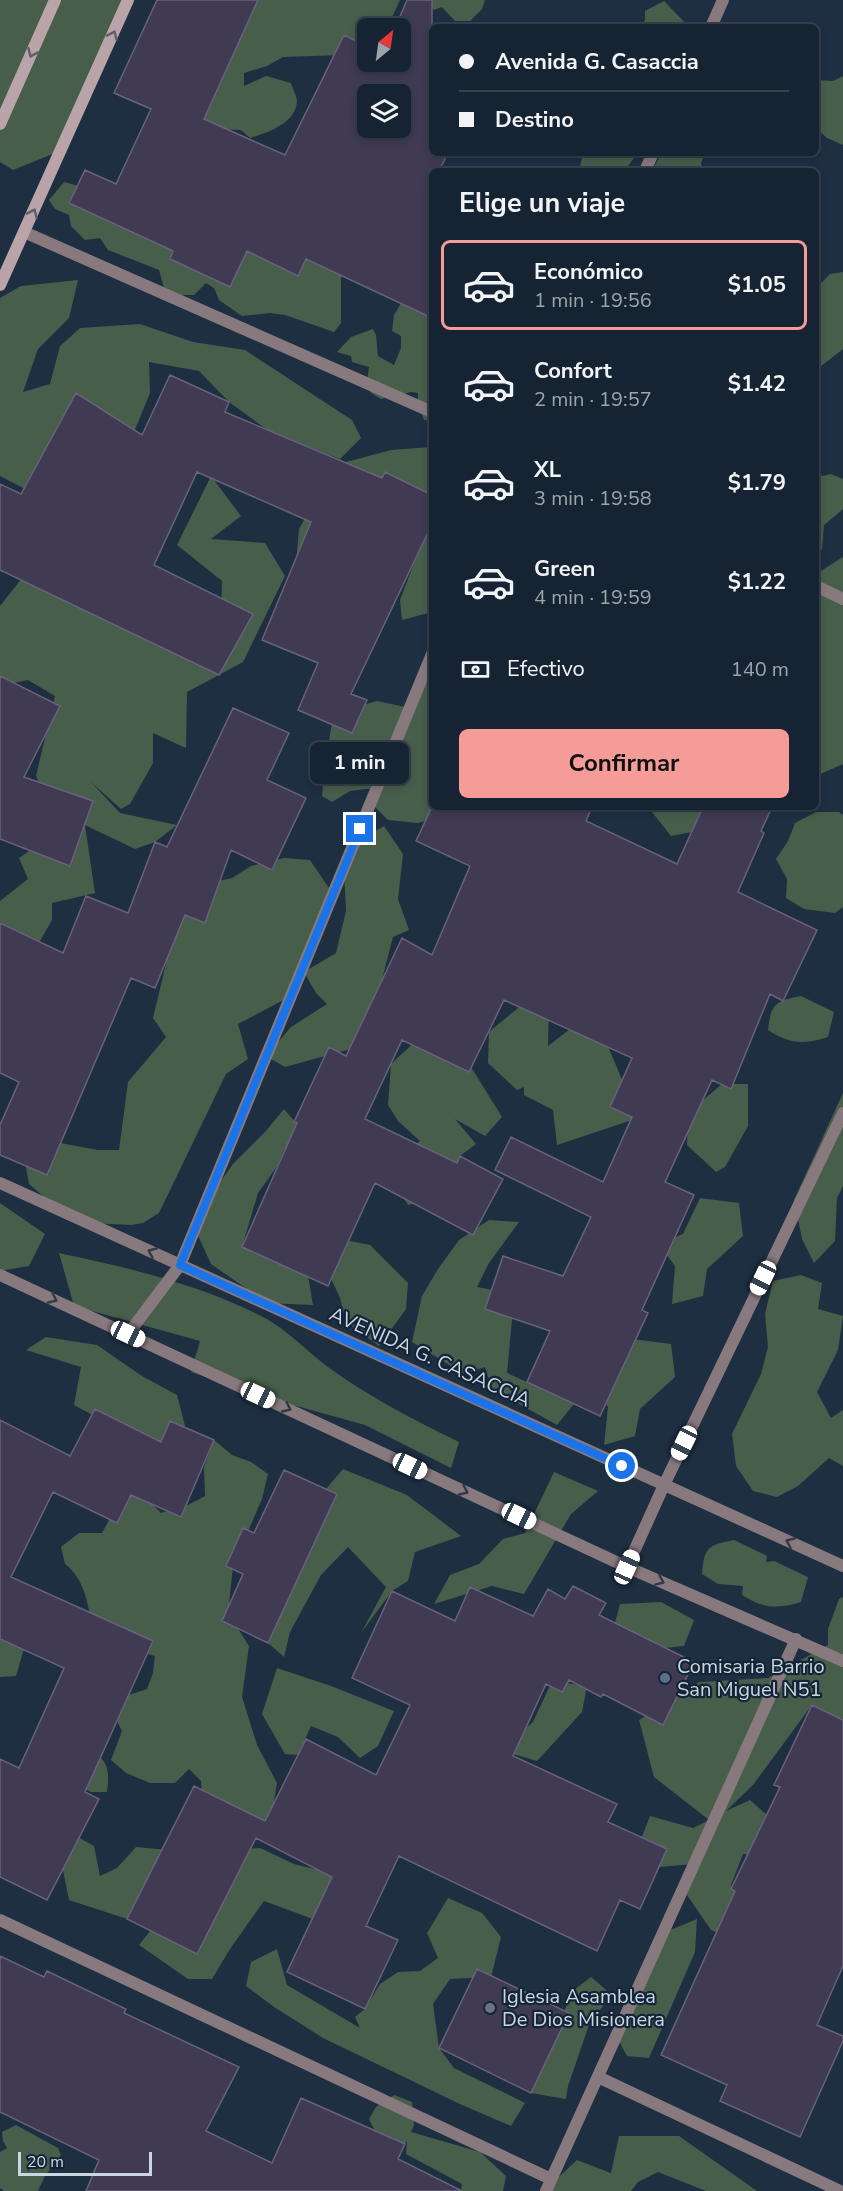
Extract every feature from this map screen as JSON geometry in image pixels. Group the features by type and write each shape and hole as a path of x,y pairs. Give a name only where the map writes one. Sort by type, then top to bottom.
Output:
{"main road":[{"path":"0,124 56,0"},
{"path":"0,285 128,0"}],"street":[{"path":"712,24 723,0"},
{"path":"24,232 429,411"},
{"path":"819,587 843,599"},
{"path":"128,1334 180,1265 429,661"},
{"path":"627,1567 664,1485 843,1113"},
{"name":"AVENIDA G. CASACCIA","path":"0,1183 843,1566"},
{"path":"0,1275 627,1567 843,1661"},
{"path":"0,1920 549,2185 796,1639"},
{"path":"598,2077 840,2191"}],"green space":[{"path":"0,0 128,0 60,151 13,170 0,162"},
{"path":"214,0 400,0 392,18 357,18 357,57 342,55 283,57 267,66 244,73 244,86 266,76 291,83 297,101 295,109 286,121 272,130 250,138 241,130 213,129 196,110"},
{"path":"426,0 485,0 482,9 470,21 455,21 442,7 434,10"},
{"path":"664,1 686,24 643,24 645,11"},
{"path":"843,76 843,145 827,138 819,131 819,80 833,81"},
{"path":"582,156 636,156 626,168 580,168"},
{"path":"658,156 704,156 701,163 702,168 654,168"},
{"path":"64,182 83,187 226,244 351,249 341,279 341,323 334,332 285,315 270,313 242,316 219,300 214,288 206,283 194,295 180,295 164,288 159,270 108,250 100,238 85,240 71,226 69,215 55,209 49,200"},
{"path":"843,272 843,349 819,368 819,283 830,274"},
{"path":"78,280 69,318 38,349 23,392 50,384 60,346 80,328 140,324 193,342 245,350 352,420 361,438 340,459 269,431 229,402 199,371 149,362 150,393 104,505 111,528 221,623 222,581 177,545 211,476 241,516 211,539 265,543 285,576 243,662 187,692 186,748 153,733 153,763 130,804 121,809 91,782 120,813 177,825 155,842 135,849 85,825 95,893 52,903 52,920 28,962 0,958 0,901 28,879 19,858 35,847 51,809 36,776 55,696 28,680 0,686 0,606 26,573 29,491 0,476 0,298 21,286"},
{"path":"404,298 429,303 429,421 424,420 418,404 418,393 411,392 381,399 371,393 367,381 369,367 352,362 351,356 337,352 351,337 373,329 376,335 378,356 394,365 401,348 401,336 392,331 394,315"},
{"path":"429,447 429,494 385,472 367,508 295,574 299,529 335,465 391,450"},
{"path":"819,474 823,476 831,474 843,479 843,509 824,525 822,549 819,552"},
{"path":"429,530 429,613 402,620 400,600"},
{"path":"843,557 843,764 819,775 819,572"},
{"path":"429,683 429,810 434,810 438,817 418,823 388,820 370,802 375,788 350,791 332,802 322,796 324,775 316,769 329,741 333,717 355,707 377,701 410,708 416,685"},
{"path":"650,810 706,810 692,832 671,836"},
{"path":"816,812 839,812 843,815 843,907 835,913 804,909 786,898 787,879 776,859 788,841 795,823"},
{"path":"384,826 403,854 398,899 409,930 393,937 365,1045 285,1067 266,1056 291,1027 327,1004 316,993 304,972 336,953 346,911 344,869 354,843"},
{"path":"284,858 310,860 333,894 291,996 238,1024 248,1059 226,1074 159,1213 143,1223 131,1225 88,1223 51,1203 29,1184 24,1157 60,1143 98,1150 119,1150 128,1082 166,1037 153,1018 172,938 191,887 232,878 251,866"},
{"path":"801,996 834,1012 828,1037 797,1042 768,1030 771,1014 776,1005"},
{"path":"549,1002 548,1046 570,1029 605,1039 638,1118 557,1145 553,1110 524,1095 524,1087 517,1090 488,1063 489,1032 524,1003"},
{"path":"420,1037 453,1038 502,1117 485,1136 455,1119 476,1144 460,1156 446,1194 408,1205 385,1166 420,1141 398,1121 388,1105 391,1064"},
{"path":"722,1084 748,1084 748,1126 725,1167 716,1172 687,1145 688,1113"},
{"path":"843,1093 843,1186 837,1198 835,1241 814,1263 802,1239 794,1200"},
{"path":"284,1109 315,1145 284,1150 278,1165 258,1193 242,1247 307,1270 313,1305 267,1303 211,1264 195,1229 204,1205 233,1164"},
{"path":"700,1198 739,1203 743,1236 707,1269 703,1296 672,1304 675,1266 659,1244 683,1234"},
{"path":"0,1203 45,1234 29,1266 0,1271"},
{"path":"489,1220 519,1222 489,1263 477,1287 493,1290 514,1299 507,1373 527,1382 546,1377 574,1404 557,1425 492,1389 485,1367 464,1374 412,1342 422,1296 438,1269 459,1240"},
{"path":"350,1241 370,1245 408,1283 406,1309 379,1346 346,1322 340,1298 322,1259"},
{"path":"59,1253 189,1286 263,1317 359,1388 459,1442 451,1468 365,1425 275,1400 191,1372 200,1341 74,1306"},
{"path":"801,1275 822,1283 818,1309 843,1316 838,1350 817,1392 831,1418 843,1410 843,1466 829,1458 798,1486 777,1497 753,1491 736,1466 732,1434 761,1374 768,1347 765,1314 773,1281"},
{"path":"46,1337 97,1345 142,1376 177,1395 185,1426 151,1447 74,1405 81,1367 26,1350"},
{"path":"633,1339 671,1344 675,1377 640,1409 635,1436 604,1445 608,1407 592,1385"},
{"path":"214,1440 232,1455 251,1462 268,1474 262,1499 233,1566 228,1613 249,1646 242,1697 257,1745 277,1783 273,1808 256,1834 234,1827 217,1797 202,1794 201,1781 189,1769 175,1783 150,1783 126,1773 111,1760 122,1731 117,1721 123,1697 147,1689 153,1673 155,1656 129,1649 92,1630 82,1585 65,1564 61,1547 79,1533 102,1533 121,1498 144,1496 161,1513 188,1505 205,1496 204,1467"},
{"path":"343,1469 407,1495 461,1536 415,1552 408,1581 392,1591 361,1633 386,1587 348,1547 321,1575 290,1632 284,1657 268,1643 303,1516"},
{"path":"554,1472 598,1491 571,1514 524,1594 492,1586 434,1604 450,1575 479,1564 503,1539 525,1533"},
{"path":"734,1540 767,1556 766,1562 774,1561 808,1577 801,1602 778,1607 764,1605 742,1595 743,1586 718,1584 702,1574 704,1558 709,1549"},
{"path":"843,1597 843,1745 812,1705 753,1785 726,1811 750,1800 786,1832 776,1855 743,1854 731,1885 731,1889 813,1930 769,1954 711,1930 687,1895 694,1864 659,1867 639,1844 650,1816 693,1828 709,1820 654,1777 639,1720 699,1682 768,1678 828,1645 828,1629 839,1599"},
{"path":"661,1602 694,1620 684,1646 646,1650 612,1634 620,1604"},
{"path":"0,1617 30,1628 16,1676 0,1677"},
{"path":"277,1668 394,1711 378,1746 360,1758 338,1737 311,1726 298,1755 285,1754 262,1714"},
{"path":"552,1681 587,1686 582,1712 537,1761 500,1750 533,1722"},
{"path":"83,1743 105,1763 108,1774 107,1792 91,1792 68,1779"},
{"path":"369,1789 321,1922 264,1901 212,1979 188,1979 139,1945 151,1930 237,1850 260,1848 294,1864 318,1870 324,1799"},
{"path":"67,1831 94,1846 100,1876 117,1868 136,1847 168,1850 127,1919 69,1900 58,1845"},
{"path":"448,1898 482,1913 501,1937 491,1977 450,1979 433,2004 439,2048 454,2068 525,2103 511,2126 323,2038 246,1986 251,1962 277,1949 287,1985 360,2028 355,2017 365,2009 380,1984 398,1972 420,1971 438,1958 427,1933"},
{"path":"697,1919 695,1952 649,2058 627,2056 614,2032 668,1931"},
{"path":"591,1977 612,1995 590,2022 568,2086 566,2099 531,2093 554,2033 574,1990"},
{"path":"394,2095 412,2102 414,2125 411,2132 480,2152 506,2176 503,2191 461,2191 462,2184 406,2154 407,2141 405,2144 382,2145 369,2119 376,2107"},
{"path":"16,2125 58,2148 61,2155 45,2176 38,2191 4,2191 0,2188 0,2152 7,2148 2,2132"},
{"path":"619,2136 679,2136 757,2191 706,2191 658,2172 638,2182 631,2191 546,2191 577,2160 611,2173"}],"building":[{"path":"157,0 258,0 204,119 285,155 344,35 357,42 357,72 411,72 411,18 399,18 407,0 432,0 432,24 429,24 429,156 446,156 440,168 429,168 429,317 306,259 298,276 247,251 230,287 170,259 173,251 69,203 85,170 116,184 151,109 114,93"},
{"path":"170,375 229,402 225,412 382,478 385,472 429,494 429,530 351,694 367,700 352,733 298,710 318,663 262,640 311,522 197,472 154,565 253,614 219,675 0,570 0,484 21,494 76,393 142,435"},
{"path":"0,676 60,706 24,777 93,801 70,866 0,839"},
{"path":"233,708 289,733 267,780 306,798 272,870 231,850 205,923 185,915 155,988 131,978 47,1175 0,1155 0,1125 19,1082 0,1073 0,923 63,953 86,896 128,913 155,842 167,847"},
{"path":"431,810 591,810 586,821 677,864 702,810 771,810 761,831 764,833 738,892 817,930 783,1001 770,994 731,1089 712,1080 665,1182 694,1195 642,1310 648,1313 600,1416 527,1382 550,1331 485,1309 503,1256 563,1276 591,1217 495,1170 511,1137 603,1182 632,1117 610,1107 632,1058 504,1000 469,1072 402,1040 365,1119 457,1163 460,1156 503,1179 473,1235 375,1183 328,1286 242,1247 297,1123 294,1122 329,1047 346,1056 402,938 432,955 470,866 416,841"},
{"path":"95,1409 161,1442 170,1421 214,1440 181,1517 131,1495 117,1523 53,1492 11,1577 153,1641 85,1792 99,1799 47,1900 0,1877 0,1759 19,1768 64,1668 0,1639 0,1420 70,1456"},
{"path":"284,1470 337,1494 268,1643 222,1621 243,1574 226,1566 243,1528 254,1533"},
{"path":"573,1586 606,1603 599,1615 694,1662 663,1725 603,1694 601,1697 569,1680 562,1692 546,1684 513,1756 617,1804 608,1822 667,1849 640,1909 620,1900 597,1951 399,1856 366,1926 398,1940 365,2009 287,1972 332,1877 256,1838 197,1954 127,1919 194,1786 265,1821 306,1739 376,1775 410,1705 352,1678 392,1591 455,1621 470,1587 533,1616 548,1589 565,1599"},
{"path":"812,1705 843,1720 843,1966 817,2025 843,2036 843,2041 800,2137 720,2101 727,2085 661,2055 735,1891 731,1889 780,1787 774,1785"},
{"path":"0,1956 44,1977 47,1971 126,2009 124,2013 239,2067 206,2131 272,2163 301,2098 405,2144 398,2159 462,2191 86,2191 99,2160 0,2112"},
{"path":"477,1969 569,2013 531,2093 439,2048"}],"place":[{"name":"Comisaria Barrio San Miguel N51","path":"665,1678"},
{"name":"Iglesia Asamblea De Dios Misionera","path":"490,2008"}],"route":[{"path":"360,829 180,1265 622,1466"}]}
